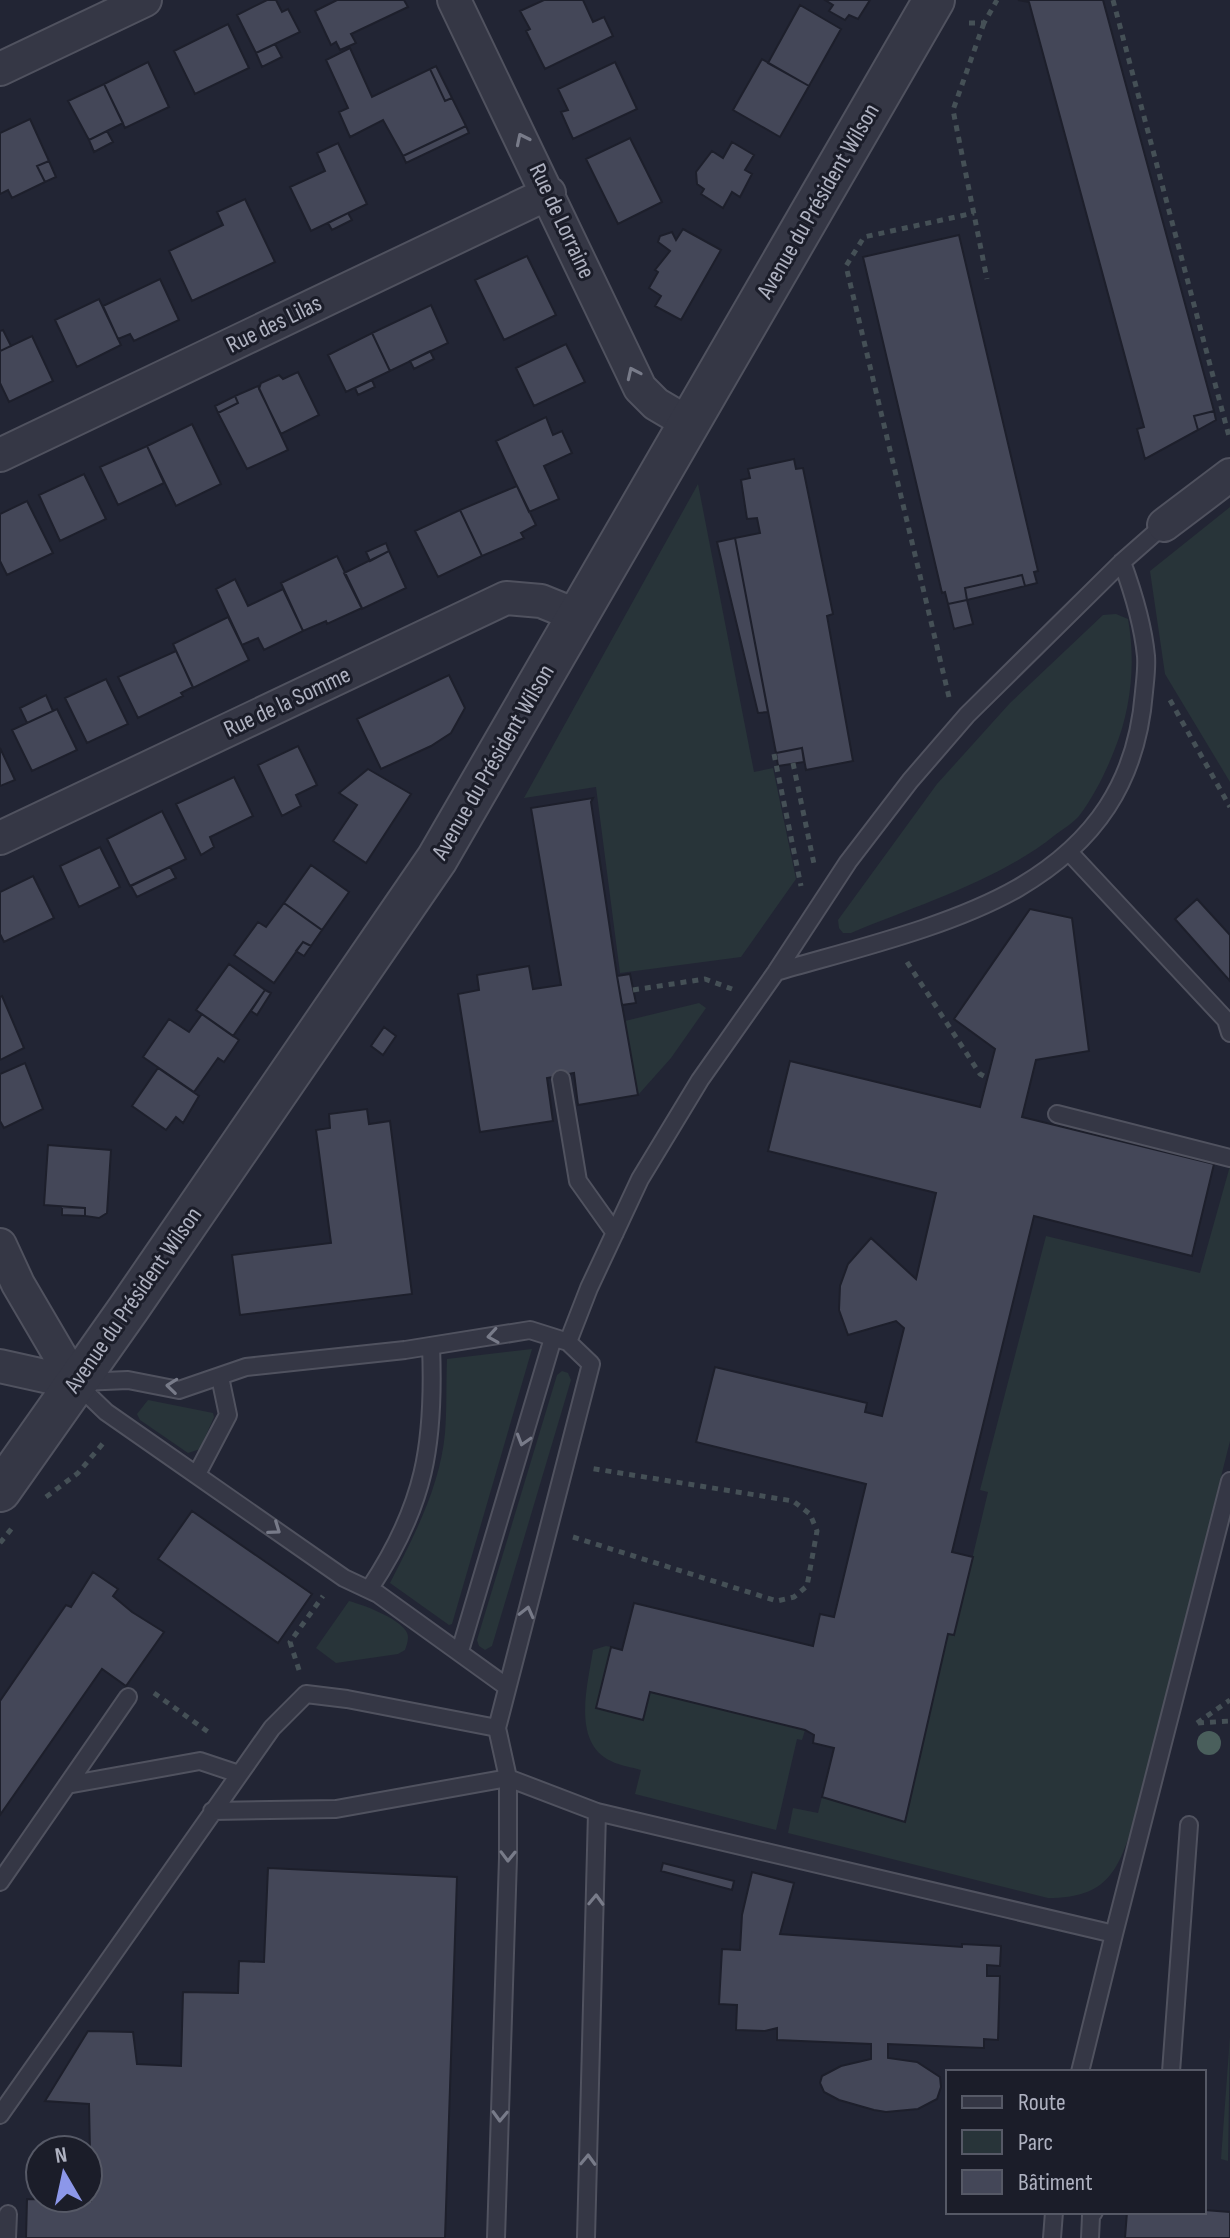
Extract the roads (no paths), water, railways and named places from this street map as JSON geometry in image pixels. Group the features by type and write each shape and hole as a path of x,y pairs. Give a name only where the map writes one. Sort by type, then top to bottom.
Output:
{"street":[{"path":"0,69 145,0"},
{"name":"Rue de Lorraine","path":"454,0 640,388 656,404 690,424"},
{"name":"Avenue du Président Wilson","path":"10,1505 76,1383 437,859 934,0"},
{"name":"Rue des Lilas","path":"0,455 549,193"},
{"path":"1164,525 1230,475"},
{"name":"Rue de la Somme","path":"0,838 506,598 541,601 578,616"},
{"path":"0,1245 18,1284 76,1383"},
{"path":"0,1366 76,1383"}],"lane":[{"path":"460,1651 561,1340 640,1179 700,1080 848,862 910,781 967,715 1122,562 1164,525"},
{"path":"776,972 958,915 1017,889 1070,853 1105,812 1132,761 1143,713 1147,658 1136,603 1122,562"},
{"path":"1070,853 1226,1020 1230,1033"},
{"path":"561,1079 578,1181 615,1233"},
{"path":"1057,1114 1230,1158"},
{"path":"76,1383 128,1380 179,1390 246,1367 431,1346 530,1330 561,1340 591,1364 497,1728 508,1778 508,1858 496,2238"},
{"path":"370,1588 416,1502 429,1449 433,1401 431,1346"},
{"path":"197,1474 228,1415 220,1377"},
{"path":"76,1383 106,1412 344,1578 370,1588 507,1687"},
{"path":"1080,2070 1230,1481"},
{"path":"0,2115 272,1728 306,1694 497,1728"},
{"path":"0,1882 128,1697"},
{"path":"67,1785 200,1761 239,1774"},
{"path":"212,1811 336,1809 508,1778 597,1812 1114,1934"},
{"path":"586,2238 597,1812"},
{"path":"1171,2070 1189,1825"},
{"path":"7,2238 8,2214"},
{"path":"1052,2238 1054,2214"},
{"path":"1090,2238 1092,2214"}]}
